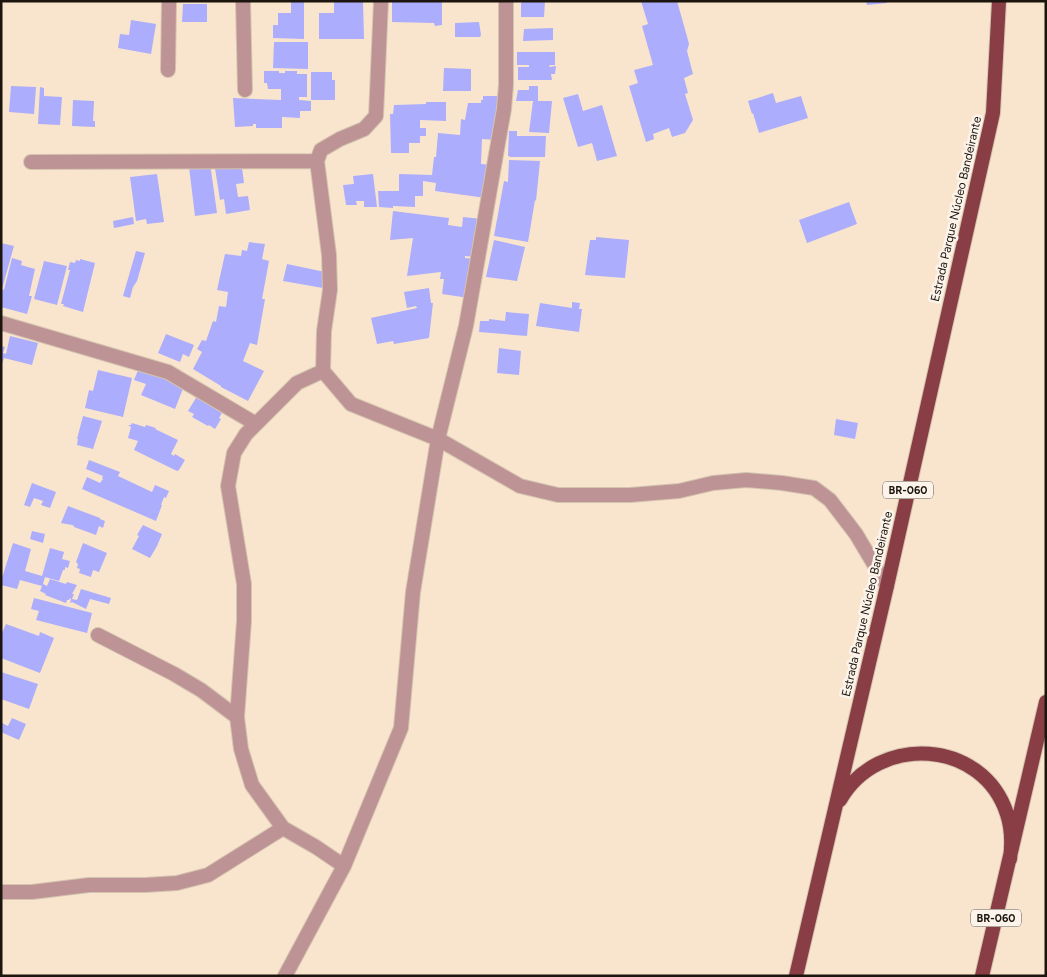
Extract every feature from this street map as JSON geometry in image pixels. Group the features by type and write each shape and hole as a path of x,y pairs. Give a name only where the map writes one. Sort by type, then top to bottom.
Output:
{"highway":[{"name":"Estrada Parque Núcleo Bandeirante","path":"796,976 887,586 993,113 999,1"},
{"name":"BR-060","path":"982,976 1046,702"},
{"path":"831,828 841,798 850,785 862,774 889,758 905,754 937,754 968,765 992,786 1001,799 1011,828 1010,860"}],"street":[{"path":"168,70 169,1"},
{"path":"243,1 245,90"},
{"path":"381,1 376,116 364,129 340,139 321,150 317,161 329,256 330,290 324,331 323,370 351,404 438,439 520,486 558,495 640,495 678,491 713,483 746,480 814,488 830,500 856,534 887,586"},
{"path":"285,976 344,866 401,728 413,592 438,439 466,326 504,109 506,85 506,1"},
{"path":"32,162 317,161"},
{"path":"1,323 168,372 256,424"},
{"path":"323,370 297,383 246,434 234,453 228,486 244,584 244,621 237,718 241,749 252,785 283,828 344,866"},
{"path":"98,635 202,690 237,718"},
{"path":"1,892 32,892 89,886 177,883 208,875 283,828"}],"building":[{"path":"291,1 304,1 304,39 273,38 273,25 278,25 278,13 291,13"},
{"path":"334,1 363,1 364,39 319,39 319,13 334,13"},
{"path":"392,1 442,1 442,25 435,26 434,23 392,22"},
{"path":"522,1 545,1 544,17 521,17"},
{"path":"641,1 677,1 689,44 687,51 693,74 684,78 688,93 685,94 693,120 685,133 672,137 669,128 653,134 654,139 646,142 629,86 638,83 634,70 653,65 642,26 648,24"},
{"path":"866,1 887,1 887,3 867,5"},
{"path":"183,4 207,4 207,22 182,22"},
{"path":"131,20 156,24 151,54 118,48 120,34 129,35"},
{"path":"479,22 480,37 455,37 455,23"},
{"path":"553,28 553,40 523,41 524,29"},
{"path":"274,42 308,42 308,69 273,68"},
{"path":"517,52 555,52 555,65 550,65 549,67 556,66 555,74 551,74 552,80 518,80 518,67 529,67 529,65 517,65"},
{"path":"444,68 471,69 471,91 443,91"},
{"path":"264,71 285,73 285,71 297,71 297,74 307,74 307,97 299,97 299,100 311,101 311,111 300,111 300,118 282,117 282,128 256,128 256,124 253,124 253,126 235,127 233,98 281,100 281,89 268,89 267,83 264,83"},
{"path":"311,72 332,72 332,80 335,80 335,100 311,100"},
{"path":"11,86 36,87 34,114 9,112"},
{"path":"529,86 538,86 538,101 552,101 549,133 529,132 533,101 516,101 518,90 529,90"},
{"path":"40,87 44,88 44,96 62,97 60,125 38,124"},
{"path":"773,93 776,103 801,96 808,118 759,133 748,101"},
{"path":"578,94 583,111 602,105 617,156 597,161 592,143 578,147 563,98"},
{"path":"483,96 500,96 496,140 482,139 481,164 491,165 486,198 435,191 436,183 423,181 423,196 415,196 415,207 379,207 378,191 399,191 399,174 432,175 438,133 460,135 461,119 465,120 468,103 481,103"},
{"path":"73,100 94,101 93,121 95,121 95,127 72,126"},
{"path":"426,102 446,102 446,121 420,120 420,128 426,128 426,136 420,136 420,143 409,143 409,153 391,153 390,114 393,114 394,105 426,104"},
{"path":"509,131 517,131 517,136 546,136 545,157 509,157"},
{"path":"241,160 244,183 236,184 238,197 248,196 250,210 226,214 224,199 220,200 214,162"},
{"path":"509,160 540,161 536,201 528,242 494,236 504,181 508,182"},
{"path":"210,163 217,213 195,216 189,167"},
{"path":"157,174 164,222 147,224 146,219 136,221 130,177"},
{"path":"373,174 377,207 364,207 364,201 356,201 357,205 346,205 343,185 354,184 353,176"},
{"path":"849,202 857,224 807,243 799,220"},
{"path":"393,211 449,218 448,225 462,227 463,217 482,219 476,257 465,256 465,258 476,259 469,298 442,294 444,279 440,279 441,272 407,276 413,238 390,240"},
{"path":"133,217 134,224 114,228 113,221"},
{"path":"596,237 629,240 625,278 585,275 590,240 596,240"},
{"path":"494,240 525,247 517,281 486,277"},
{"path":"249,242 265,244 262,259 269,261 262,299 265,299 257,345 250,343 243,361 264,371 248,401 193,369 202,352 197,349 202,340 206,341 213,321 216,322 219,306 226,307 228,292 217,290 225,254 241,256 242,250 247,251"},
{"path":"1,243 14,246 2,289 4,290 12,258 22,261 21,265 35,269 29,296 32,296 27,314 1,307"},
{"path":"136,251 145,253 130,298 123,296"},
{"path":"80,259 95,263 83,312 61,304 70,270 68,270 70,262 75,263 76,260 80,261"},
{"path":"44,261 67,266 57,305 34,299"},
{"path":"287,264 325,272 323,288 283,281"},
{"path":"429,288 431,303 433,303 429,338 394,344 393,341 377,344 371,318 417,308 416,306 407,308 404,292"},
{"path":"572,302 580,303 579,309 582,309 579,332 536,326 540,303 572,308"},
{"path":"506,312 529,314 527,336 479,332 480,321 489,321 489,319 505,321"},
{"path":"166,334 194,345 189,357 183,354 180,362 158,353"},
{"path":"10,336 38,343 32,365 4,358 1,367 1,346 5,347 3,353 6,354"},
{"path":"499,348 521,351 519,375 497,373"},
{"path":"141,363 186,381 175,409 141,395 146,384 134,380"},
{"path":"98,370 132,378 123,417 85,408 89,390 93,391"},
{"path":"202,388 228,402 215,429 192,417 194,414 188,411"},
{"path":"83,416 102,421 93,449 77,445"},
{"path":"836,419 858,423 855,439 834,435"},
{"path":"132,423 156,428 178,440 171,454 174,456 175,454 185,460 179,470 177,471 134,450 138,441 128,438 131,427 128,425"},
{"path":"89,460 120,472 118,476 152,492 155,485 169,491 166,498 164,497 156,521 82,489 87,477 100,483 103,479 103,476 86,469"},
{"path":"32,483 56,492 50,508 41,505 43,501 34,498 30,507 24,505"},
{"path":"68,506 105,521 103,528 99,526 96,535 72,525 61,523"},
{"path":"143,525 162,534 150,558 132,549"},
{"path":"32,531 45,534 43,543 30,539"},
{"path":"13,543 31,549 25,571 42,576 50,548 64,552 62,559 70,561 68,568 65,567 59,581 45,577 43,584 47,586 50,579 66,584 67,582 77,585 72,594 74,594 72,599 77,600 81,589 111,598 109,604 90,599 86,609 72,602 70,603 70,598 66,603 45,595 40,591 42,586 20,580 17,589 1,585"},
{"path":"83,543 107,553 99,572 93,570 91,577 79,573 80,569 77,568 78,564 76,562"},
{"path":"34,598 92,613 87,633 36,620 39,611 31,609"},
{"path":"6,624 39,636 40,632 54,638 40,673 1,658 1,635"},
{"path":"1,672 38,684 29,709 1,699"},
{"path":"12,718 26,724 19,740 1,732 2,723 8,726"}]}
